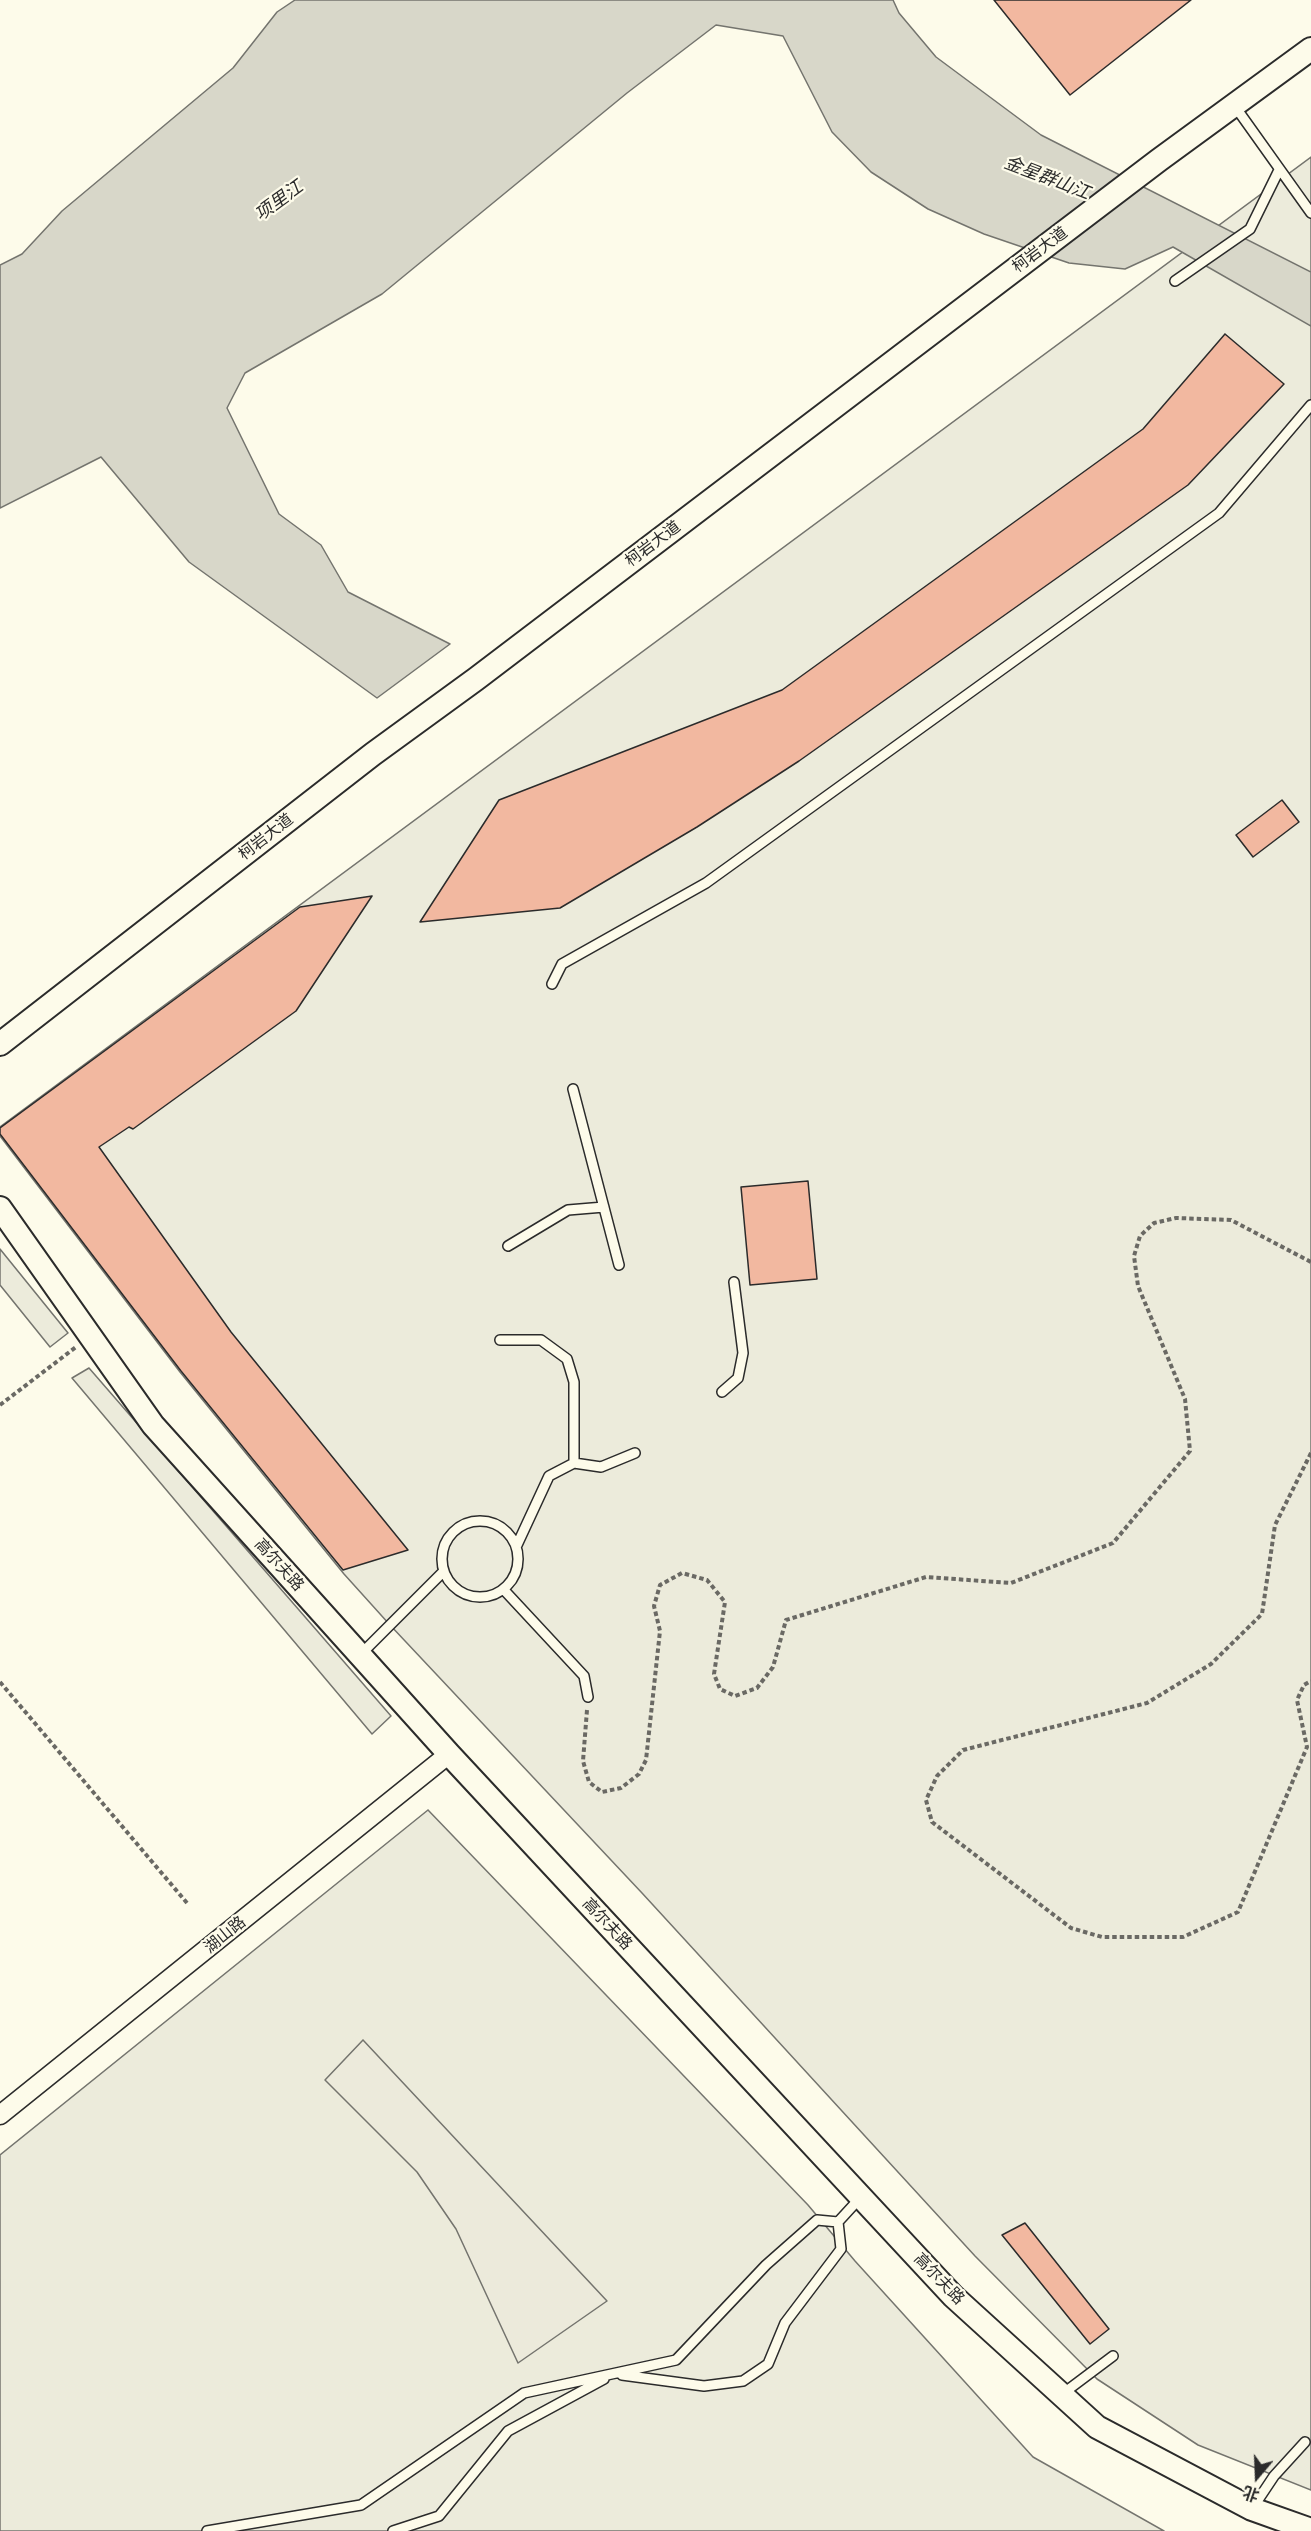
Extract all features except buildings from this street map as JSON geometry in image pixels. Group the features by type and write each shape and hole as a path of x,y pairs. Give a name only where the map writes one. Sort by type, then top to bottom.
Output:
{"street":[{"name":"柯岩大道","path":"0,1044 373,754 476,679 1159,160 1311,49"},
{"name":"高尔夫路","path":"0,1208 153,1425 449,1754 954,2296 1097,2427 1252,2509 1311,2530"},
{"name":"湖山路","path":"0,2115 449,1754"}],"lane":[{"path":"1234,105 1311,213"},
{"path":"1175,281 1250,229 1279,170"},
{"path":"552,984 562,964 706,883 1219,513 1311,405"},
{"path":"573,1089 619,1265"},
{"path":"508,1246 568,1210 604,1207"},
{"path":"722,1392 738,1378 743,1353 734,1282"},
{"path":"500,1340 541,1340 567,1359 574,1382 574,1463"},
{"path":"517,1545 502,1526 479,1520 456,1528 442,1548 443,1572 458,1592 482,1598 504,1590 518,1569 517,1545 549,1476 574,1463 601,1467 635,1453"},
{"path":"360,1655 443,1572"},
{"path":"504,1590 584,1676 588,1697"},
{"path":"393,2531 439,2516 508,2431 614,2373 704,2386 743,2381 768,2364 785,2323 840,2249 838,2222 861,2197"},
{"path":"207,2531 361,2505 524,2393 676,2360 766,2265 817,2220 838,2222"},
{"path":"1061,2395 1113,2356"},
{"path":"1252,2509 1274,2476 1305,2442"}],"path":[{"path":"588,1697 583,1761 589,1782 602,1792 621,1788 639,1774 646,1760 660,1631 654,1606 660,1585 682,1573 707,1580 725,1602 714,1674 720,1689 735,1696 757,1688 773,1667 786,1620 926,1577 1011,1583 1113,1543 1190,1451 1185,1399 1137,1286 1134,1256 1140,1236 1154,1223 1176,1218 1231,1220 1311,1262"},
{"path":"0,1405 90,1336"},
{"path":"1311,1453 1275,1525 1263,1614 1211,1664 1147,1702 963,1750 937,1776 926,1800 932,1822 1071,1929 1102,1937 1183,1937 1238,1912 1309,1746 1297,1700 1304,1685 1311,1681"},
{"path":"0,1682 187,1903"}],"shaded area":[{"path":"1311,157 1311,2490 1198,2445 1097,2379 975,2256 642,1893 344,1574 180,1372 0,1136 0,1127"},
{"path":"0,1249 68,1333 50,1347 0,1285"},
{"path":"89,1368 391,1716 372,1734 72,1378"},
{"path":"428,1810 808,2205 855,2261 1033,2457 1164,2531 0,2531 0,2155"},
{"path":"363,2040 607,2301 518,2363 456,2229 417,2172 325,2080"}],"water":[{"path":"295,0 893,0 899,13 936,57 1041,135 1311,272 1311,326 1173,247 1125,269 1069,263 984,234 928,209 871,172 832,132 783,36 716,25 627,93 382,294 245,373 227,408 279,514 321,545 348,592 450,644 377,698 189,562 101,457 0,508 0,265 22,254 62,211 233,68 277,12"}],"water label":[{"name":"金星群山江","path":"1047,178"},
{"name":"项里江","path":"279,201"}]}
